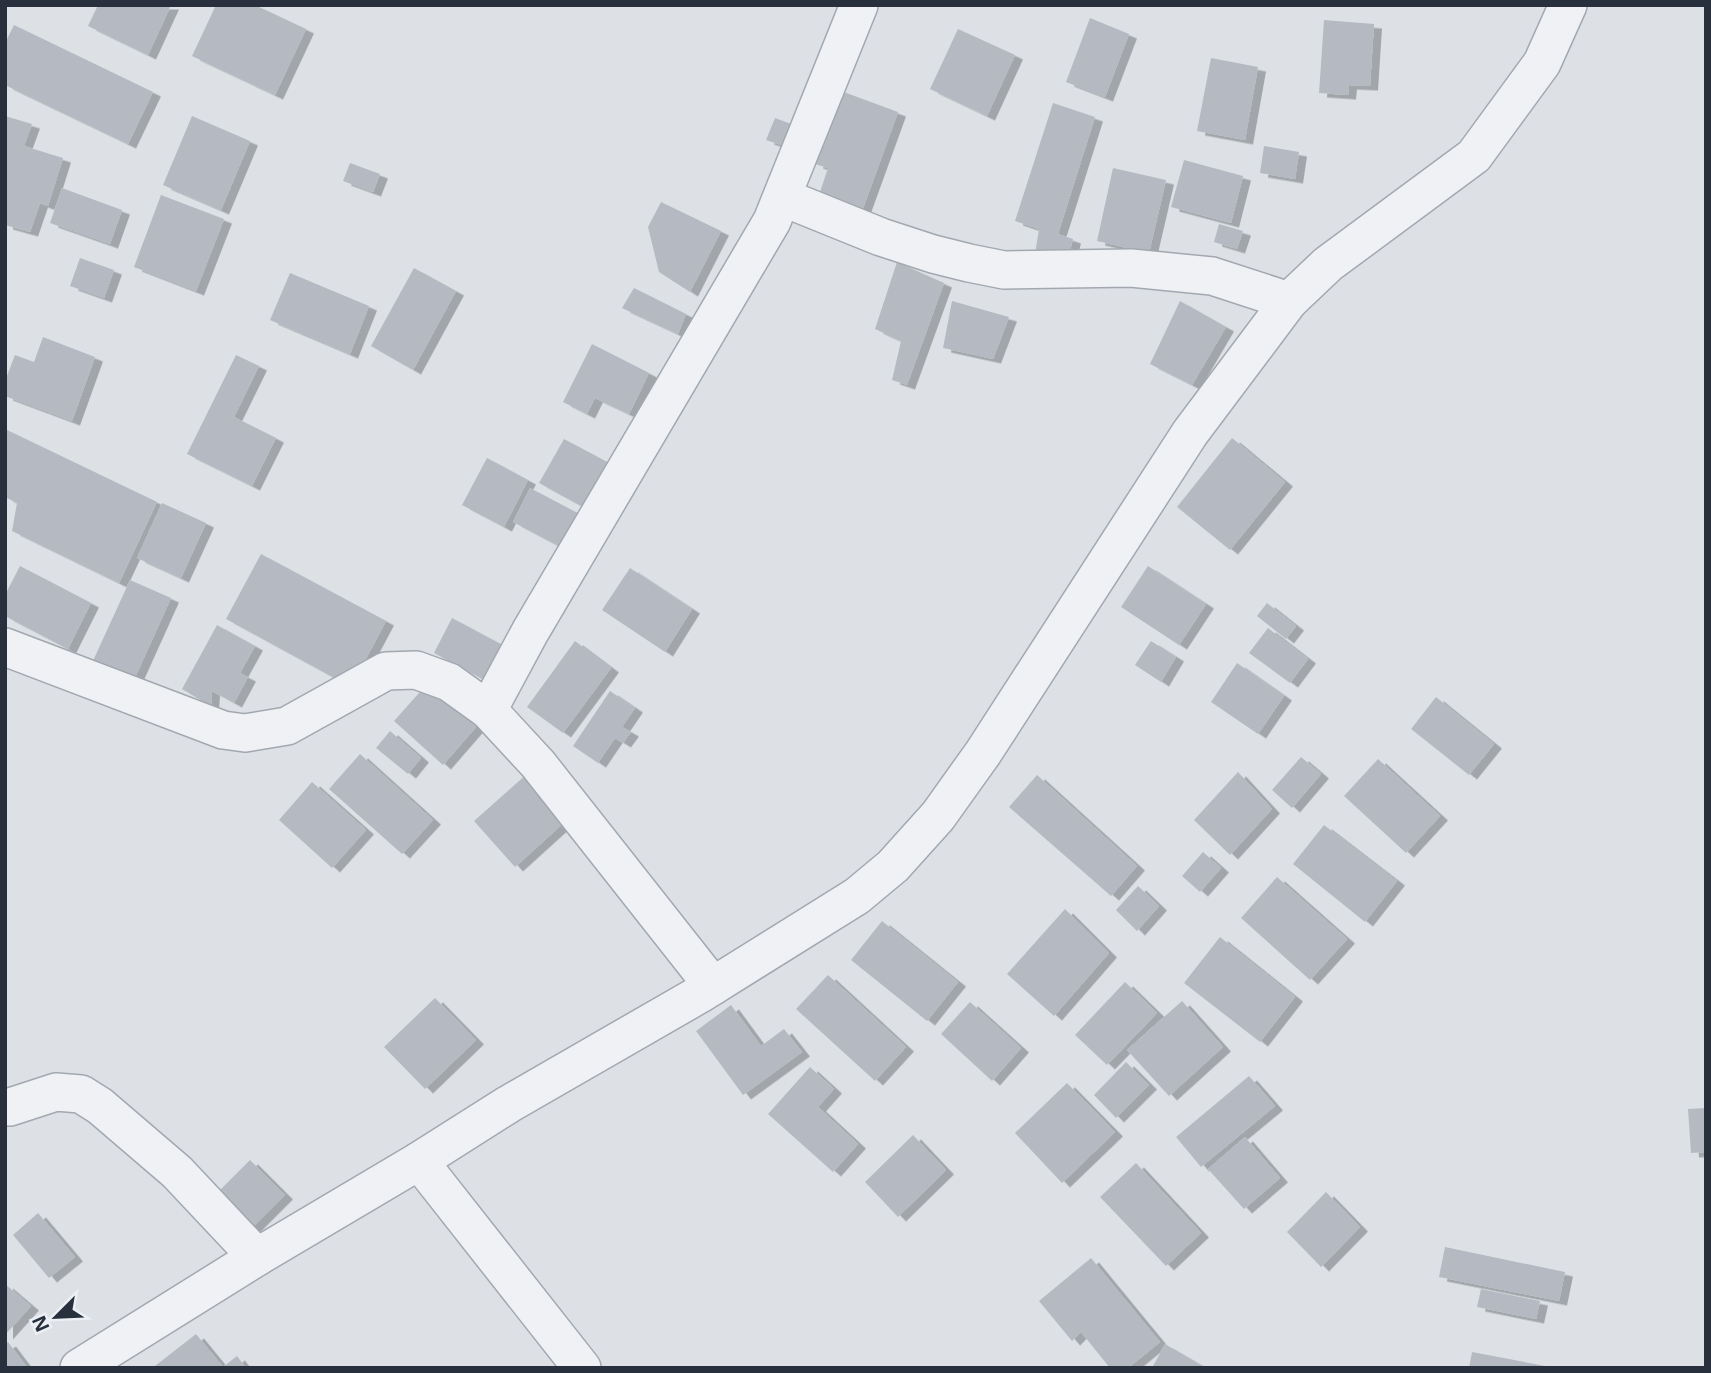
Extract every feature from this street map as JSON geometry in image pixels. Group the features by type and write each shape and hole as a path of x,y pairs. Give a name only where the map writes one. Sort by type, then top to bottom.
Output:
{"street":[{"path":"488,710 530,632 772,221 859,5"},
{"path":"79,1368 509,1104 713,986 857,896 893,866 938,816 990,741 1190,433 1289,301 1328,264 1474,156 1542,63 1568,5"},
{"path":"782,197 881,237 969,263 1004,270 1131,268 1212,276 1289,301"},
{"path":"5,647 223,730 245,733 286,726 386,671 416,670 449,682 488,710 538,764 713,986"},
{"path":"5,1107 56,1092 81,1094 100,1106 177,1172 257,1257"},
{"path":"419,1161 582,1368"}],"building":[{"path":"98,5 171,5 148,55 88,26"},
{"path":"216,5 255,5 306,29 275,95 192,56"},
{"path":"1090,18 1129,34 1105,97 1066,82"},
{"path":"1324,20 1374,24 1370,86 1349,85 1348,95 1319,93"},
{"path":"14,25 153,92 128,144 5,85 5,43"},
{"path":"958,29 1015,55 987,116 930,89"},
{"path":"1211,58 1258,67 1245,140 1197,131"},
{"path":"841,91 898,112 861,214 818,198 828,168 815,164"},
{"path":"1053,103 1095,117 1058,234 1073,239 1069,254 1035,254 1039,229 1015,221"},
{"path":"5,116 32,124 24,146 63,158 48,206 40,203 30,232 5,225"},
{"path":"192,116 250,141 221,210 163,185"},
{"path":"775,118 794,125 787,147 766,140"},
{"path":"1264,146 1299,152 1295,179 1260,173"},
{"path":"1184,160 1243,176 1231,223 1171,207"},
{"path":"350,163 380,174 373,192 343,181"},
{"path":"1113,168 1166,180 1149,253 1097,241"},
{"path":"62,188 122,210 110,244 50,223"},
{"path":"161,195 224,219 196,291 134,267"},
{"path":"661,202 721,231 690,292 659,272 648,227"},
{"path":"1219,224 1243,231 1237,249 1214,242"},
{"path":"80,258 114,270 104,298 70,286"},
{"path":"897,262 944,283 907,385 892,380 901,341 875,329"},
{"path":"414,268 456,291 413,370 371,346"},
{"path":"290,273 369,306 350,354 270,320"},
{"path":"634,288 686,314 678,334 622,308"},
{"path":"952,301 1009,317 993,359 943,348"},
{"path":"1180,301 1226,327 1192,385 1150,364"},
{"path":"43,337 95,357 72,421 5,396 5,381 15,355 34,362"},
{"path":"592,344 649,373 629,414 595,398 587,414 563,402"},
{"path":"236,355 259,366 234,417 276,438 252,486 187,454"},
{"path":"5,429 157,502 119,583 12,531 17,503 5,497"},
{"path":"1232,438 1285,482 1230,550 1177,507"},
{"path":"564,439 609,463 585,508 539,483"},
{"path":"487,458 528,480 504,527 462,505"},
{"path":"530,488 585,517 568,551 513,522"},
{"path":"162,503 206,523 181,578 137,558"},
{"path":"261,554 386,621 351,687 226,619"},
{"path":"20,566 91,603 68,649 5,616 5,595"},
{"path":"1148,566 1206,604 1179,645 1121,607"},
{"path":"630,568 692,609 665,652 602,610"},
{"path":"130,580 171,598 133,682 92,663"},
{"path":"1267,603 1296,626 1286,639 1257,616"},
{"path":"452,618 510,649 492,684 434,653"},
{"path":"217,625 255,646 240,673 248,677 234,703 212,691 211,706 182,689"},
{"path":"1268,628 1308,659 1290,683 1249,653"},
{"path":"575,641 611,668 563,733 527,707"},
{"path":"1151,641 1176,657 1161,682 1135,665"},
{"path":"1237,663 1284,696 1258,734 1211,702"},
{"path":"427,684 476,727 443,765 394,721"},
{"path":"610,691 635,708 622,727 631,732 623,743 615,738 598,763 573,746"},
{"path":"1436,697 1494,744 1469,775 1411,729"},
{"path":"390,731 421,758 408,774 376,748"},
{"path":"360,754 433,820 402,854 329,789"},
{"path":"1301,757 1321,774 1292,808 1272,790"},
{"path":"1378,759 1440,816 1406,853 1344,796"},
{"path":"1238,772 1272,809 1230,855 1194,820"},
{"path":"528,773 569,818 515,867 474,821"},
{"path":"1037,775 1137,866 1111,896 1009,807"},
{"path":"312,782 366,830 332,868 279,820"},
{"path":"1324,825 1397,881 1365,922 1293,864"},
{"path":"1203,852 1221,868 1200,892 1182,876"},
{"path":"1277,877 1347,939 1310,980 1241,918"},
{"path":"1138,886 1159,906 1137,931 1116,910"},
{"path":"1065,909 1109,953 1054,1016 1007,974"},
{"path":"882,921 958,982 927,1021 851,960"},
{"path":"1220,937 1295,997 1260,1042 1184,983"},
{"path":"828,975 906,1047 875,1081 796,1009"},
{"path":"1125,982 1157,1013 1107,1065 1075,1035"},
{"path":"435,998 476,1040 425,1089 384,1047"},
{"path":"1182,1001 1223,1047 1169,1096 1127,1050"},
{"path":"970,1002 1021,1048 992,1081 941,1034"},
{"path":"731,1005 761,1046 784,1029 802,1052 743,1095 696,1031"},
{"path":"1126,1062 1149,1085 1116,1118 1094,1095"},
{"path":"810,1067 834,1089 818,1107 858,1144 833,1172 768,1114"},
{"path":"1249,1076 1275,1106 1201,1167 1176,1137"},
{"path":"1067,1083 1115,1132 1062,1183 1015,1133"},
{"path":"1706,1108 1706,1152 1691,1153 1688,1109"},
{"path":"913,1135 946,1170 898,1217 865,1182"},
{"path":"1245,1137 1280,1178 1244,1209 1208,1169"},
{"path":"250,1160 285,1195 249,1231 214,1196"},
{"path":"1136,1163 1201,1233 1166,1266 1100,1197"},
{"path":"1326,1192 1360,1227 1321,1267 1287,1232"},
{"path":"38,1213 75,1257 49,1278 13,1235"},
{"path":"1445,1247 1565,1272 1559,1301 1439,1277"},
{"path":"1091,1258 1160,1342 1128,1368 1110,1368 1081,1332 1072,1341 1039,1301"},
{"path":"5,1284 31,1306 5,1335"},
{"path":"1481,1289 1540,1301 1536,1319 1477,1307"},
{"path":"196,1334 223,1367 237,1356 246,1368 156,1368 155,1366"},
{"path":"8,1342 26,1366 24,1368 5,1368 5,1344"},
{"path":"1165,1344 1206,1368 1152,1368"},
{"path":"1472,1352 1545,1366 1545,1368 1469,1368"}]}
